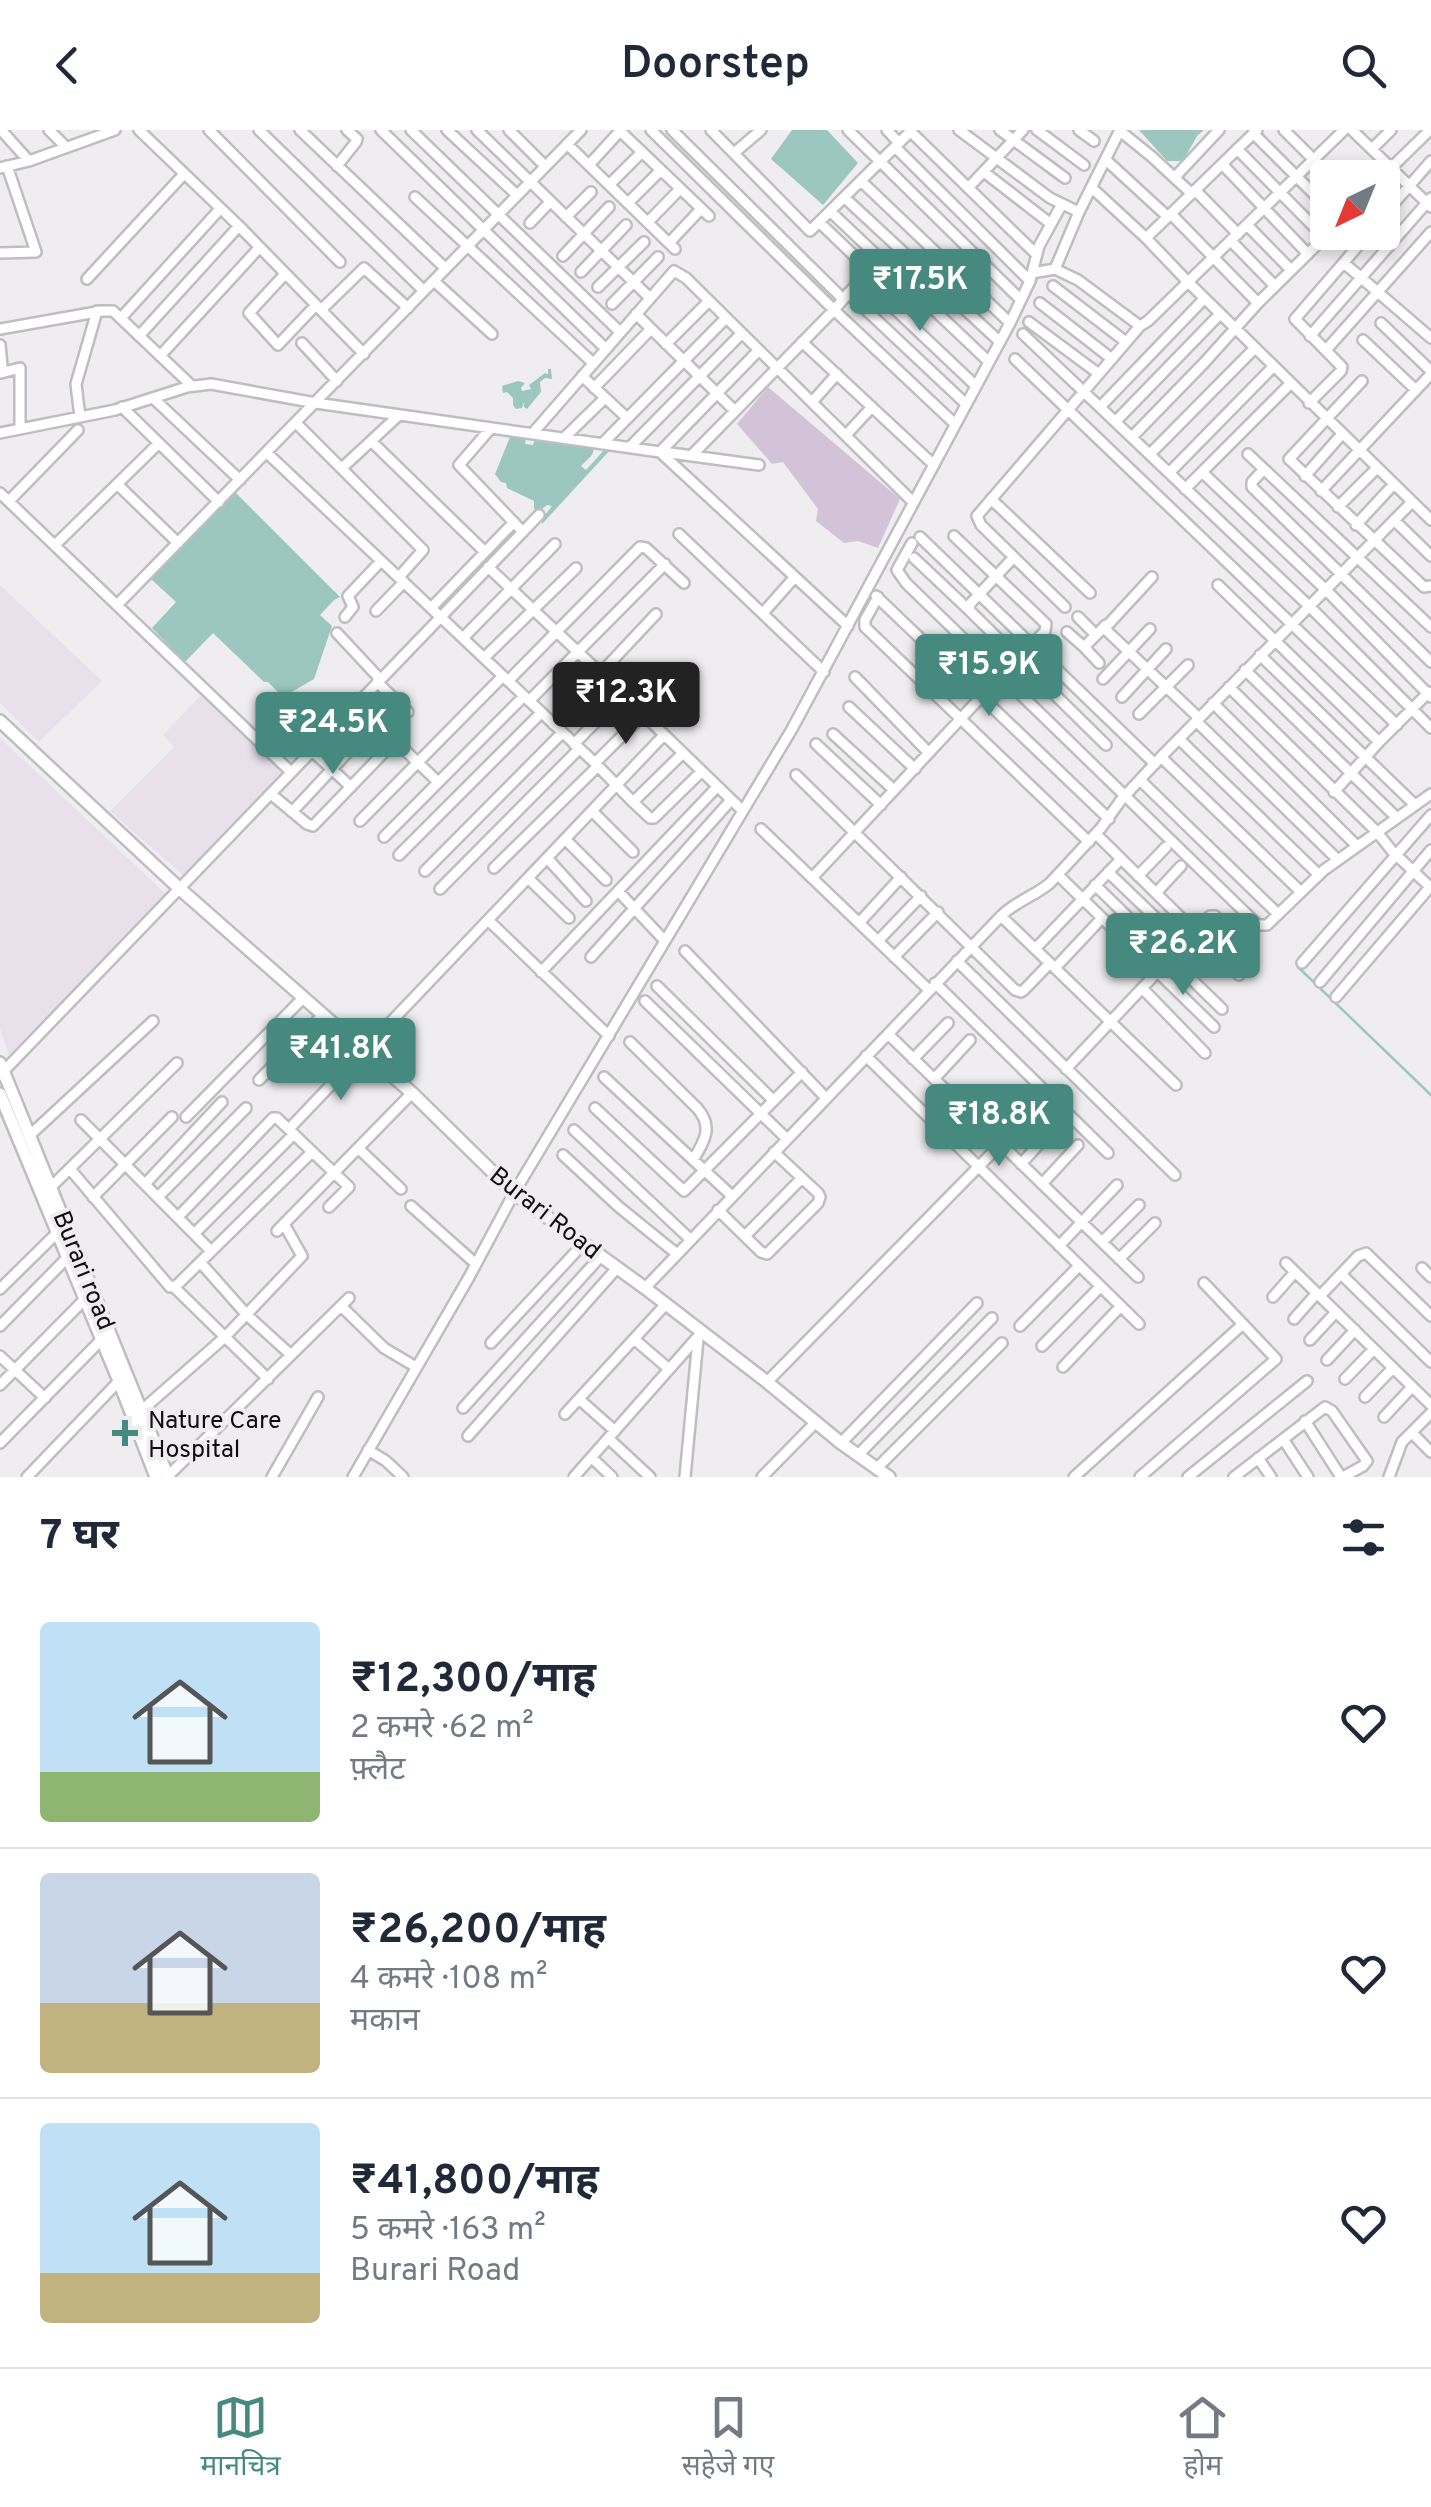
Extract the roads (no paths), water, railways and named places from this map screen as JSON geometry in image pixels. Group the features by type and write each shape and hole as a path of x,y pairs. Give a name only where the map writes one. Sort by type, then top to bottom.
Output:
{"main road":[{"name":"Burari Road","path":"0,721 180,889 412,1093 519,1196 889,1477"},
{"name":"Burari road","path":"1,1070 67,1224 101,1340 156,1477"},
{"name":"Burari road","path":"1,1101 67,1258 88,1295 168,1477"}],"street":[{"path":"1,130 29,160"},
{"path":"49,130 66,148"},
{"path":"0,253 36,252 4,167 115,130"},
{"path":"139,130 364,354"},
{"path":"209,130 340,262"},
{"path":"259,130 424,291"},
{"path":"300,130 445,268"},
{"path":"348,130 357,139"},
{"path":"337,166 366,130"},
{"path":"382,130 606,349"},
{"path":"411,130 620,332"},
{"path":"448,130 517,196"},
{"path":"477,130 650,298"},
{"path":"509,130 545,166"},
{"path":"117,605 581,130"},
{"path":"651,130 956,424"},
{"path":"672,130 793,250 966,404"},
{"path":"734,152 761,130"},
{"path":"848,130 1021,300"},
{"path":"887,130 897,145 1031,277"},
{"path":"783,260 911,130 1036,254"},
{"path":"959,130 1050,198 1080,212"},
{"path":"1000,130 1065,178"},
{"path":"968,188 1023,130"},
{"path":"1037,130 1084,165"},
{"path":"1079,130 1094,141"},
{"path":"1055,269 1120,130 1193,192 1275,286"},
{"path":"1175,177 1219,130"},
{"path":"1284,130 1314,160 1351,130 1383,160"},
{"path":"1372,148 1390,130"},
{"path":"1399,160 1430,130"},
{"path":"567,144 672,246 705,213 619,131 589,165"},
{"path":"717,132 810,231"},
{"path":"1146,238 1255,132 1310,190"},
{"path":"1237,149 1310,219"},
{"path":"609,185 642,152"},
{"path":"1106,160 1258,302"},
{"path":"1400,197 1431,161"},
{"path":"1222,164 1308,254"},
{"path":"1065,607 978,520 980,511 1140,326 1310,164"},
{"path":"628,203 661,170"},
{"path":"984,172 1051,224"},
{"path":"87,279 184,174"},
{"path":"1310,336 1430,202 1400,177"},
{"path":"861,181 1010,323"},
{"path":"1092,188 1431,520"},
{"path":"648,222 680,189"},
{"path":"566,217 591,192"},
{"path":"416,197 593,363"},
{"path":"845,198 1000,342"},
{"path":"530,224 550,202"},
{"path":"1062,204 1036,254 1031,277 1010,323 913,502 873,593 865,627 960,719 1092,838 1121,859 1240,974"},
{"path":"563,256 609,207"},
{"path":"121,318 220,209"},
{"path":"832,212 989,362"},
{"path":"691,456 868,270 820,224"},
{"path":"1247,225 1291,270"},
{"path":"139,336 239,226"},
{"path":"581,272 626,226"},
{"path":"1326,350 1431,232"},
{"path":"598,287 644,242"},
{"path":"160,356 259,248"},
{"path":"1132,437 1312,250"},
{"path":"1309,402 1341,371 1340,363 1295,321 1296,316 1354,250"},
{"path":"612,304 658,257"},
{"path":"1344,262 1431,338"},
{"path":"285,274 249,313 278,345 364,268 408,308"},
{"path":"1031,277 1055,269 1078,280 1140,326"},
{"path":"532,434 674,271 913,502"},
{"path":"862,278 976,386"},
{"path":"434,281 492,334"},
{"path":"1053,286 1126,342"},
{"path":"1100,407 1204,299"},
{"path":"666,344 709,301"},
{"path":"1040,302 1112,359"},
{"path":"0,330 113,311 192,386"},
{"path":"80,418 76,384 97,312"},
{"path":"636,314 734,411"},
{"path":"1116,421 1220,314"},
{"path":"602,444 726,318"},
{"path":"1029,322 1099,374"},
{"path":"1321,491 1431,372 1381,323"},
{"path":"594,388 650,328"},
{"path":"630,447 742,333"},
{"path":"1024,334 1310,606 1431,728"},
{"path":"1363,340 1416,390"},
{"path":"802,342 934,465"},
{"path":"302,343 337,381"},
{"path":"0,345 0,373 20,368 20,429"},
{"path":"1150,454 1254,349"},
{"path":"660,452 759,350"},
{"path":"1016,359 1397,725"},
{"path":"1169,472 1273,368"},
{"path":"812,402 837,374"},
{"path":"582,376 627,418"},
{"path":"1362,380 1290,456 1290,462 1424,587 1431,586"},
{"path":"0,434 211,384 316,403 760,465"},
{"path":"1185,489 1290,384"},
{"path":"153,398 240,480"},
{"path":"564,438 605,398"},
{"path":"846,435 872,407"},
{"path":"122,408 220,502"},
{"path":"342,468 399,415"},
{"path":"296,423 423,550 376,611"},
{"path":"491,428 459,466 523,532"},
{"path":"9,501 78,430"},
{"path":"1305,476 1342,434"},
{"path":"371,441 485,552"},
{"path":"55,546 159,443"},
{"path":"660,452 848,626"},
{"path":"268,453 650,818 702,772"},
{"path":"1248,454 1430,625"},
{"path":"1264,468 1252,487 1431,662"},
{"path":"1338,507 1377,468"},
{"path":"1202,472 1430,693 1334,792"},
{"path":"117,484 178,543"},
{"path":"1356,525 1394,484"},
{"path":"0,492 291,772"},
{"path":"991,499 1090,593"},
{"path":"645,1288 1001,916 1013,905 1043,890 1058,875 1158,760 1412,502"},
{"path":"1,1070 540,516"},
{"path":"1394,520 1431,556"},
{"path":"431,608 514,522"},
{"path":"678,534 824,672"},
{"path":"954,536 1046,624 1046,631 1032,645"},
{"path":"1301,892 980,594 916,540 898,567 900,577 1255,923 1264,927 1319,875 1431,794"},
{"path":"463,638 555,544"},
{"path":"360,820 640,547 646,548 684,583"},
{"path":"969,610 970,604 1014,557"},
{"path":"914,558 1106,745"},
{"path":"345,617 353,607 348,596 382,561"},
{"path":"384,838 664,564"},
{"path":"488,567 742,811"},
{"path":"484,658 576,568"},
{"path":"763,613 794,578"},
{"path":"1084,647 1152,578"},
{"path":"1218,585 1379,742"},
{"path":"353,1477 372,1452 416,1367 792,729 848,626 873,593"},
{"path":"873,593 1109,819"},
{"path":"553,724 656,614"},
{"path":"1078,617 1096,635"},
{"path":"1108,623 1107,631 1338,860"},
{"path":"1103,679 1150,630"},
{"path":"1068,632 1100,662"},
{"path":"336,634 408,712"},
{"path":"1122,697 1166,649"},
{"path":"1260,655 1415,806"},
{"path":"1139,714 1188,665"},
{"path":"1245,670 1397,818"},
{"path":"494,868 687,672"},
{"path":"854,677 930,752"},
{"path":"1229,687 1430,886 1336,997"},
{"path":"440,889 622,694"},
{"path":"812,878 981,697"},
{"path":"356,703 438,781"},
{"path":"1213,703 1357,846"},
{"path":"849,706 914,768"},
{"path":"400,856 541,713"},
{"path":"292,812 376,722"},
{"path":"426,871 562,732"},
{"path":"833,734 894,790"},
{"path":"194,1234 664,735"},
{"path":"1179,739 1319,875"},
{"path":"270,794 313,826 395,740"},
{"path":"816,744 881,805"},
{"path":"312,750 351,787"},
{"path":"633,802 682,754"},
{"path":"796,775 1018,992 1102,918"},
{"path":"1140,780 1278,914"},
{"path":"542,972 718,787"},
{"path":"590,957 731,800"},
{"path":"592,811 633,852"},
{"path":"1302,963 1431,815"},
{"path":"761,829 894,957 932,986 1050,1095 1108,1154"},
{"path":"565,839 606,880"},
{"path":"1138,876 1166,848"},
{"path":"1320,982 1431,850"},
{"path":"548,859 586,901"},
{"path":"1036,949 1121,859"},
{"path":"1156,893 1181,866"},
{"path":"1108,872 1160,922"},
{"path":"1058,875 1214,1027"},
{"path":"860,923 901,877"},
{"path":"529,879 569,918"},
{"path":"1096,885 1222,1009"},
{"path":"618,892 664,941"},
{"path":"878,941 921,896"},
{"path":"894,957 938,912"},
{"path":"1066,1069 1212,915 1249,950"},
{"path":"1001,916 1176,1085"},
{"path":"488,920 609,1036"},
{"path":"685,950 826,1098"},
{"path":"957,961 1175,1176"},
{"path":"657,986 773,1100"},
{"path":"1142,988 1205,1052"},
{"path":"186,1117 303,998"},
{"path":"646,1000 787,1139"},
{"path":"259,1080 323,1015"},
{"path":"29,1136 153,1021"},
{"path":"913,1059 948,1022"},
{"path":"888,1034 1138,1277"},
{"path":"934,1079 970,1040"},
{"path":"630,1042 706,1119 706,1136 693,1160"},
{"path":"866,1056 1139,1324"},
{"path":"51,1186 178,1063"},
{"path":"595,1108 680,1190 686,1190 802,1072"},
{"path":"604,1076 732,1196"},
{"path":"141,1411 225,1337 302,1256 280,1227 412,1093"},
{"path":"767,1382 1050,1095"},
{"path":"932,1122 955,1100"},
{"path":"144,1184 222,1102"},
{"path":"158,1198 246,1108"},
{"path":"1021,1164 1068,1113"},
{"path":"93,1197 172,1117"},
{"path":"178,1217 270,1119 277,1118 349,1187 329,1207"},
{"path":"81,1120 211,1251"},
{"path":"574,1130 691,1240"},
{"path":"1042,1184 1078,1145"},
{"path":"358,1148 401,1189"},
{"path":"174,1287 312,1152"},
{"path":"718,1210 767,1254 818,1203 818,1194 774,1152"},
{"path":"563,1155 677,1254"},
{"path":"70,1169 167,1285 174,1287 268,1379"},
{"path":"745,1236 802,1178"},
{"path":"1058,1246 1118,1184"},
{"path":"1102,1242 1139,1205"},
{"path":"411,1206 476,1264"},
{"path":"1119,1259 1155,1223"},
{"path":"0,1289 67,1224"},
{"path":"491,1343 584,1243"},
{"path":"1294,1319 1358,1256 1366,1253 1431,1316"},
{"path":"464,1408 601,1256"},
{"path":"0,1326 67,1258"},
{"path":"200,1262 247,1315 291,1355"},
{"path":"1286,1263 1431,1405"},
{"path":"1020,1326 1079,1266"},
{"path":"468,1436 617,1268"},
{"path":"1422,1268 1431,1277"},
{"path":"1273,1296 1295,1272"},
{"path":"1341,1274 1431,1362"},
{"path":"1140,1477 1276,1359 1204,1283"},
{"path":"1042,1346 1100,1286"},
{"path":"0,1385 88,1295"},
{"path":"168,1477 345,1302 384,1348 416,1367"},
{"path":"840,1442 977,1303"},
{"path":"565,1414 666,1304"},
{"path":"1063,1367 1120,1307"},
{"path":"1310,1340 1336,1312"},
{"path":"858,1455 992,1318"},
{"path":"1074,1477 1243,1324"},
{"path":"1327,1360 1355,1330"},
{"path":"577,1476 700,1334"},
{"path":"685,1477 700,1334"},
{"path":"634,1338 669,1369"},
{"path":"0,1443 101,1340"},
{"path":"876,1469 1002,1343"},
{"path":"1344,1379 1374,1349"},
{"path":"0,1356 45,1398"},
{"path":"1366,1397 1393,1368"},
{"path":"27,1477 119,1380"},
{"path":"1188,1477 1307,1381"},
{"path":"1384,1417 1412,1387"},
{"path":"272,1477 318,1397"},
{"path":"579,1399 650,1477"},
{"path":"1236,1476 1321,1409 1328,1408 1367,1461 1342,1477 1305,1422"},
{"path":"1389,1477 1399,1448 1431,1413"},
{"path":"762,1477 816,1422"},
{"path":"1412,1433 1431,1452"},
{"path":"1283,1439 1308,1477"},
{"path":"372,1452 402,1477"},
{"path":"592,1458 612,1477"},
{"path":"1258,1458 1271,1477"}],"waterway":[{"path":"1298,967 1431,1095"}],"place":[{"name":"Nature Care Hospital","path":"125,1433"}]}
